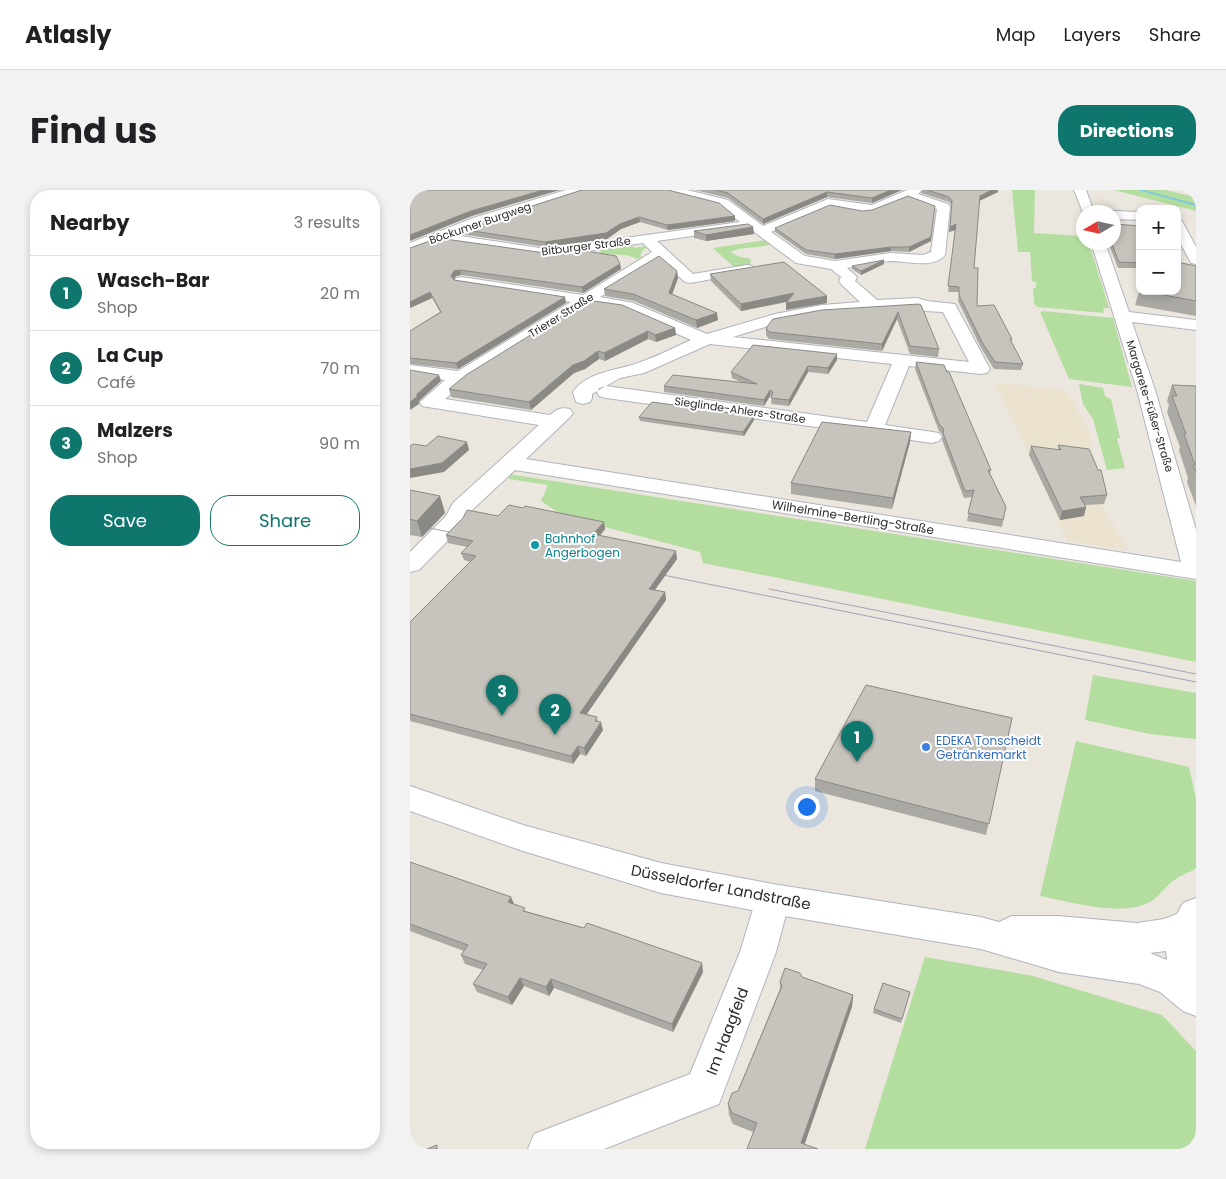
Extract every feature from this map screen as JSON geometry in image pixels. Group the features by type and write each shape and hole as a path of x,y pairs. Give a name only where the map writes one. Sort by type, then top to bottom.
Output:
{"street":[{"name":"Böckumer Burgweg","path":"410,248 478,221 579,190"},
{"path":"673,190 724,203 801,260"},
{"path":"1080,190 1085,205"},
{"name":"Bitburger Straße","path":"437,237 546,253 646,238 756,227 828,203 839,203 860,209 873,208 912,192"},
{"path":"778,264 801,260 835,265 891,257 924,259 938,255 944,207 912,192"},
{"path":"1121,215 1136,216"},
{"path":"1181,232 1196,260"},
{"name":"Bitburger Straße","path":"646,238 690,279 762,266"},
{"path":"502,259 519,250"},
{"name":"Margarete-Füßer-Straße","path":"1101,250 1149,399 1196,572"},
{"name":"Trierer Straße","path":"552,421 429,402 461,377 661,253"},
{"path":"835,265 850,277 846,281 873,305"},
{"path":"486,268 455,284 586,299 636,308 692,335 708,339 982,369 949,307 925,306 917,303 873,305 835,308 759,322 708,339 638,369 615,373 582,392 583,398"},
{"path":"1122,316 1196,325"},
{"path":"874,428 902,361"},
{"path":"410,565 456,519 453,505 476,496 552,421 583,398 592,398 626,382 638,369"},
{"path":"410,370 461,377"},
{"name":"Sieglinde-Ahlers-Straße","path":"606,392 932,437"},
{"name":"Wilhelmine-Bertling-Straße","path":"509,463 1196,572"},
{"name":"Düsseldorfer Landstraße","path":"410,798 476,823 661,878 773,899 981,933 1059,955 1141,967 1173,980 1196,998"},
{"name":"Im Haagfeld","path":"549,1149 704,1089 758,952 773,899"},
{"path":"1193,920 1184,938 1184,959 1190,980 1196,992"},
{"name":"Düsseldorfer Landstraße","path":"981,933 1058,932 1137,939 1166,935 1193,920"}],"shaded area":[{"path":"995,382 1066,391 1087,425 1106,512 1128,550 1067,541"}],"green space":[{"path":"1012,190 1035,190 1034,233 1076,236 1076,250 1091,250 1109,308 1103,308 1104,313 1037,307 1034,303 1033,288 1036,288 1036,282 1032,281 1030,252 1018,252"},
{"path":"1114,190 1165,190 1196,197 1196,211 1181,207 1181,205 1173,205"},
{"path":"766,240 771,244 730,252 740,257 751,259 750,265 735,268 713,248"},
{"path":"630,245 635,248 645,246 647,248 640,255 642,257 638,259 626,255 600,254 601,249"},
{"path":"1040,312 1113,318 1132,387 1069,379"},
{"path":"1079,384 1103,388 1105,396 1111,399 1120,438 1117,439 1125,468 1107,470 1093,419 1083,404"},
{"path":"508,474 1196,581 1196,662 703,563 700,552 563,516 541,501 548,485 509,479"},
{"path":"1093,675 1196,693 1196,739 1150,734 1085,720"},
{"path":"1076,741 1189,767 1196,799 1196,868 1171,882 1157,897 1148,903 1119,909 1078,904 1040,896"},
{"path":"925,957 1033,976 1162,1015 1196,1051 1196,1149 865,1149"}],"building":[{"path":"410,190 543,190 471,211 410,235"},
{"path":"582,190 668,190 719,203 735,216 667,225 639,217 620,224 606,233 545,242 460,229"},
{"path":"715,190 891,190 872,198 827,192 763,219 728,193"},
{"path":"927,190 992,190 980,196 974,268 978,268 977,306 994,305 1023,364 995,362 982,342 959,295 959,287 948,286 956,224 950,227 952,201 949,197"},
{"path":"908,196 935,206 931,237 909,247 891,247 835,254 806,250 775,228 830,205 862,211 872,210"},
{"path":"748,224 753,227 706,235 694,231"},
{"path":"1121,225 1136,226 1136,263 1119,262 1114,250 1121,250"},
{"path":"438,238 545,253 584,248 580,250 616,256 620,264 582,287 460,270 454,271 451,276 454,280 565,297 456,363 410,358 410,331 441,312 430,292 410,302 410,248"},
{"path":"659,256 677,271 669,293 717,313 696,320 633,294 604,289"},
{"path":"884,260 861,271 852,266"},
{"path":"784,262 827,296 786,303 794,293 741,304 710,274"},
{"path":"1181,263 1196,266 1196,301 1164,295 1181,295"},
{"path":"587,300 622,305 675,328 655,335 648,331 604,353 598,351 584,361 573,365 529,402 449,389 466,375"},
{"path":"919,304 939,349 910,346 898,312 882,344 769,332 766,328 773,319 822,310"},
{"path":"753,345 837,354 828,368 808,366 789,400 771,398 773,392 770,390 764,400 664,386 673,375 757,384 731,372"},
{"path":"916,362 944,365 947,372 949,372 991,470 988,470 1006,507 1003,520 968,513 974,490 965,491 943,433 944,429 939,424"},
{"path":"410,370 439,375 410,402"},
{"path":"1172,385 1196,386 1196,473 1184,434 1186,434 1172,396 1177,396"},
{"path":"652,402 754,416 743,432 639,417"},
{"path":"822,422 911,432 893,498 791,483"},
{"path":"438,436 467,442 442,463 410,469 410,446 413,444 426,446"},
{"path":"1058,445 1089,449 1098,470 1101,470 1107,495 1080,497 1086,507 1062,511 1031,446 1061,450"},
{"path":"410,490 440,496 417,521 410,519"},
{"path":"509,505 523,508 525,506 604,522 593,534 676,551 649,589 665,592 580,713 597,717 595,721 601,722 584,748 578,746 571,756 410,714 410,622 476,556 461,553 473,541 446,535 463,518 467,510 498,516"},
{"name":"EDEKA Tonscheidt Getränkemarkt","path":"866,685 1012,718 989,824 815,779"},
{"path":"410,862 511,897 508,902 525,908 523,911 584,928 587,923 702,963 672,1024 551,979 546,987 520,978 508,997 473,984 487,964 461,955 468,945 410,924"},
{"path":"785,968 800,973 802,977 853,995 801,1143 818,1149 747,1149 757,1123 732,1113 728,1104 732,1093 738,1091 782,986 780,982"},
{"path":"883,983 910,992 902,1019 874,1009"},
{"path":"437,1145 437,1149 427,1149"}],"waterway":[{"path":"1140,190 1196,205"}],"tram line":[{"path":"410,524 464,535"},
{"path":"653,573 1196,682"},
{"path":"769,589 1196,674"}],"place":[{"name":"Bahnhof Angerbogen","path":"535,545"},
{"name":"Malzers","path":"502,716"},
{"name":"La Cup","path":"555,735"},
{"name":"EDEKA Tonscheidt Getränkemarkt","path":"926,747"},
{"name":"Wasch-Bar","path":"857,762"}]}
